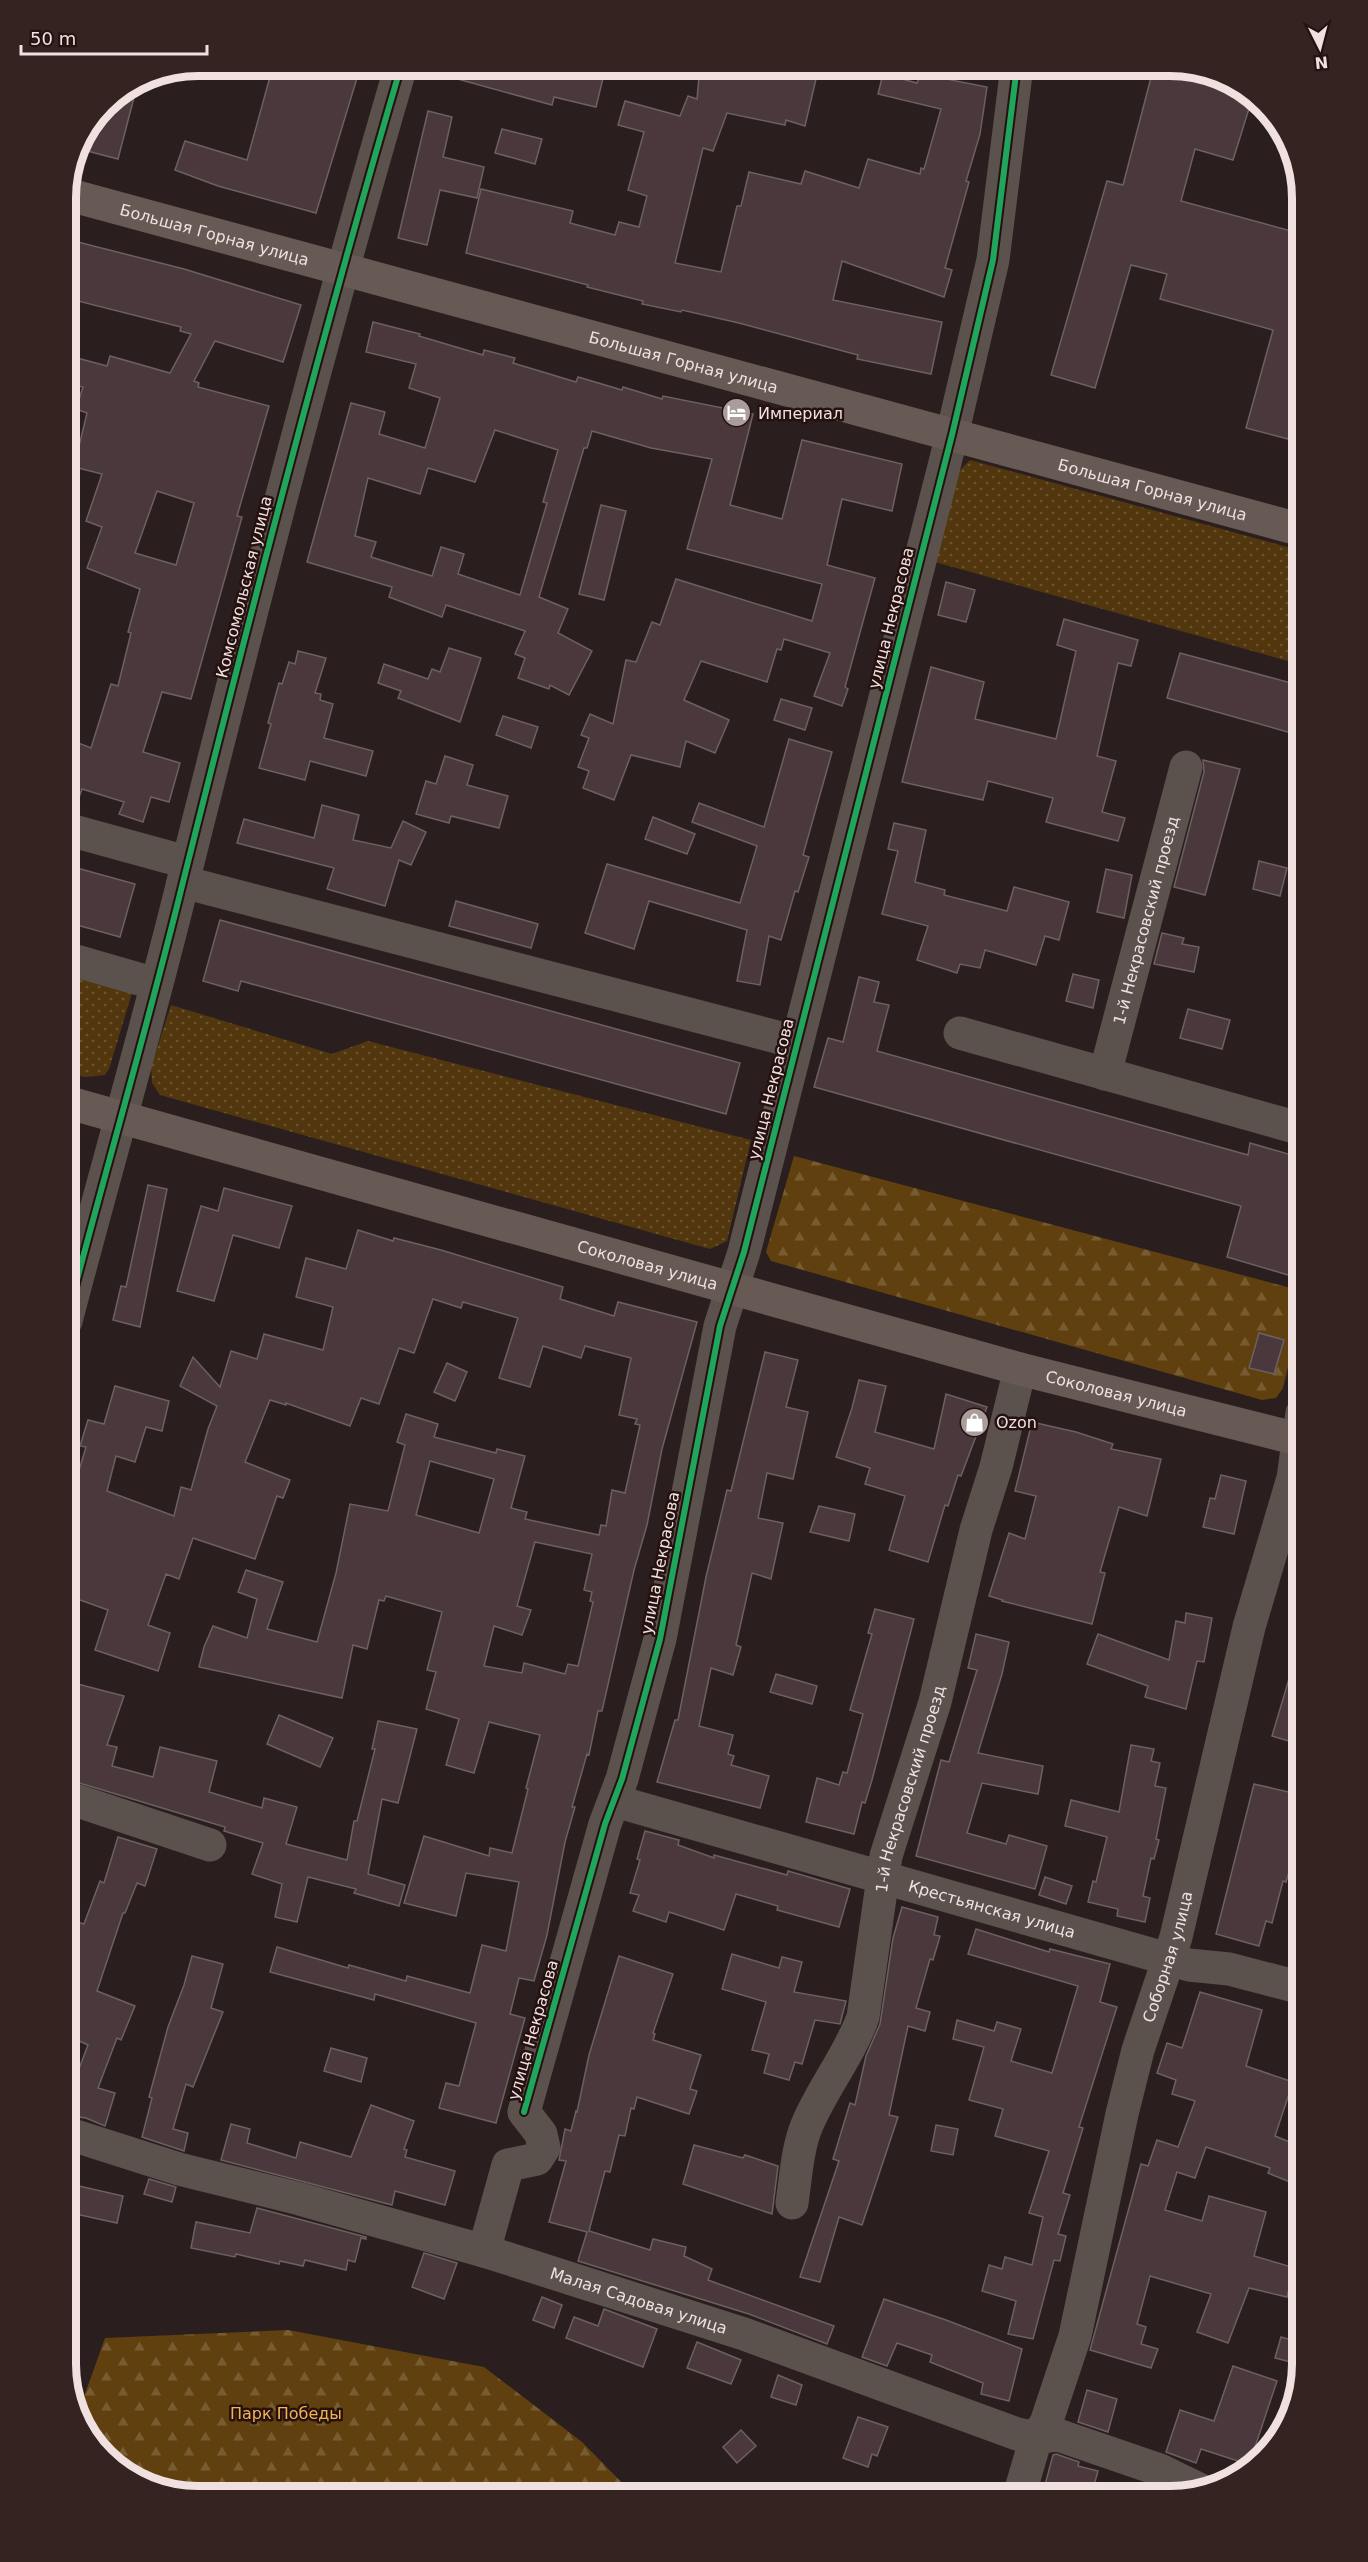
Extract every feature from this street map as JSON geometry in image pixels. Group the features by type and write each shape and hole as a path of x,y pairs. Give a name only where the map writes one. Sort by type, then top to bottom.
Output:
{"main road":[{"name":"Большая Горная улица","path":"77,197 1292,527"},
{"name":"Соколовая улица","path":"77,1105 1020,1369 1292,1429"}],"street":[{"name":"Комсомольская улица","path":"76,1280 156,984 341,270 398,77"},
{"name":"улица Некрасова","path":"484,2251 508,2165 537,2159 544,2148 541,2134 524,2112 660,1639 720,1326 744,1252 952,435 993,260 1016,77"},
{"name":"1-й Некрасовский проезд","path":"1105,1074 1186,766"},
{"path":"77,833 185,872 796,1042"},
{"path":"77,961 156,984"},
{"path":"960,1033 1292,1126"},
{"name":"1-й Некрасовский проезд","path":"792,2203 800,2150 807,2125 854,2042 863,2018 881,1877 935,1702 976,1530 996,1467 1020,1369"},
{"name":"Соборная улица","path":"1022,2486 1036,2438 1046,2423 1075,2336 1124,2103 1138,2050 1170,1959 1249,1627 1292,1481"},
{"path":"76,1800 210,1845"},
{"name":"Крестьянская улица","path":"615,1801 1189,1965 1239,1971 1292,1985"},
{"name":"Малая Садовая улица","path":"76,2136 179,2169 300,2199 484,2251 744,2334 1017,2434 1036,2438 1058,2435 1160,2470 1188,2484"}],"shaded area":[{"path":"970,460 1292,548 1292,662 935,562 958,472"},
{"path":"77,975 132,993 109,1069 105,1075 85,1077 77,1075"},
{"path":"171,1005 332,1054 368,1041 751,1140 727,1241 710,1249 160,1095 152,1083 151,1067"}],"green space":[{"path":"794,1156 1292,1288 1292,1351 1283,1388 1276,1398 1262,1400 771,1261 766,1252"},
{"name":"Парк Победы","path":"288,2330 484,2367 582,2442 625,2485 190,2485 159,2479 130,2465 118,2455 102,2438 86,2410 83,2400 105,2338"}],"building":[{"path":"270,77 357,78 316,213 218,186 175,170 185,141 247,160"},
{"path":"450,77 603,77 596,107 554,97 552,105"},
{"path":"699,77 816,77 805,126 786,120 785,125 727,113 713,151 703,148 675,263 721,272 737,206 741,206 749,172 801,184 805,171 859,188 868,159 920,174 921,168 924,169 941,109 878,94 882,77 894,77 917,83 920,77 936,77 987,87 980,134 966,181 969,182 945,268 952,270 944,297 842,261 833,300 942,322 931,374 857,359 858,355 739,323 682,310 681,312 642,304 643,301 587,287 588,285 466,253 481,189 573,211 570,223 615,235 619,222 639,227 647,196 628,190 644,132 618,125 625,101 680,116 688,96 697,99"},
{"path":"1151,77 1178,77 1209,83 1238,97 1250,107 1233,160 1195,149 1181,201 1292,231 1292,425 1288,439 1246,428 1273,330 1160,299 1167,274 1131,265 1095,388 1051,375 1107,181 1123,185"},
{"path":"135,95 118,159 86,151 107,118"},
{"path":"428,111 452,117 443,157 484,167 477,198 440,190 427,245 398,238"},
{"path":"502,129 542,139 535,164 495,153"},
{"path":"77,242 184,269 301,305 283,362 215,341 194,381 199,383 198,387 269,406 237,516 242,517 191,699 162,692 143,752 180,763 169,802 151,797 143,822 119,814 124,802 82,789 77,804 77,742 91,748 111,684 118,686 131,633 128,632 140,589 87,568 102,527 86,521 102,474 77,468 77,455 87,413 77,409 83,387 77,386 77,358 107,366 110,356 170,373 191,334 180,331 181,327 77,301","holes":["157,491 194,503 176,565 135,553"]},
{"path":"373,322 420,334 419,336 483,355 484,350 515,358 513,363 576,382 578,377 662,399 663,396 753,414 730,505 782,519 802,440 902,464 892,511 842,499 827,565 875,578 845,687 848,689 842,706 814,696 830,653 784,639 781,650 777,649 767,682 701,661 684,700 729,720 715,753 686,741 680,767 631,755 614,800 583,788 589,771 578,767 589,738 581,735 590,714 613,724 626,660 636,662 652,622 660,625 676,579 812,621 822,584 687,549 712,459 651,448 592,431 587,448 584,448 539,597 568,609 558,633 592,651 569,695 550,685 549,689 518,678 525,658 515,654 525,631 446,605 442,617 389,597 392,587 307,562 351,403 385,412 379,434 425,448 440,398 409,388 416,364 366,352","holes":["495,430 558,450 543,502 547,503 520,595 458,574 464,554 441,547 432,576 371,557 376,542 355,536 368,478 420,494 428,468 475,482"]},
{"path":"601,505 626,511 604,600 579,594"},
{"path":"946,582 975,590 966,622 938,615"},
{"path":"1064,619 1138,640 1131,666 1118,663 1097,756 1116,761 1102,812 1125,818 1118,841 1046,822 1053,798 988,781 983,800 902,782 931,667 984,682 975,719 1056,739 1076,651 1057,645"},
{"path":"449,648 481,658 460,722 398,698 401,691 378,683 384,664 428,679 432,669 440,672"},
{"path":"298,651 326,658 315,693 321,694 320,700 333,704 324,738 373,751 366,776 310,761 305,780 259,768 279,683 282,684 289,662 295,664"},
{"path":"1180,653 1292,683 1292,733 1167,698"},
{"path":"781,699 812,708 805,730 774,720"},
{"path":"503,716 538,727 531,748 496,735"},
{"path":"789,739 832,752 803,855 809,857 798,892 795,891 781,940 769,936 760,985 737,981 747,930 649,901 634,949 585,933 607,864 740,903 757,846 692,822 699,803 764,827"},
{"path":"445,756 473,765 467,785 508,796 499,828 451,816 449,823 416,814 426,781 436,784"},
{"path":"1203,760 1240,769 1205,895 1174,887 1204,772"},
{"path":"322,805 359,815 353,840 391,848 403,821 426,832 411,865 399,860 385,906 327,889 334,868 237,843 244,819 314,838"},
{"path":"653,817 695,834 687,854 645,839"},
{"path":"894,823 926,830 915,882 945,890 944,895 1007,911 1014,887 1069,902 1059,940 1045,936 1036,965 985,950 980,968 960,964 957,973 917,960 928,926 882,914 898,851 888,849"},
{"path":"1259,861 1287,868 1280,896 1253,889"},
{"path":"77,868 135,884 120,937 77,925"},
{"path":"1106,869 1132,875 1124,918 1097,912"},
{"path":"456,901 538,924 531,948 449,926"},
{"path":"220,920 740,1063 726,1114 241,981 238,991 203,981"},
{"path":"1162,933 1184,938 1182,944 1199,947 1194,972 1154,964"},
{"path":"1073,974 1099,980 1093,1008 1066,1001"},
{"path":"859,977 879,982 874,1002 889,1005 877,1051 1248,1155 1250,1143 1292,1155 1292,1276 1227,1257 1241,1206 814,1087 828,1038 843,1042"},
{"path":"1188,1009 1230,1020 1222,1049 1180,1038"},
{"path":"148,1185 167,1189 140,1327 113,1320 121,1286 126,1287"},
{"path":"224,1188 292,1206 279,1248 233,1235 214,1301 177,1291 201,1206 218,1211"},
{"path":"358,1230 393,1241 394,1238 441,1250 563,1287 560,1299 614,1316 618,1302 697,1322 662,1449 647,1525 634,1570 602,1711 598,1711 589,1755 587,1754 572,1807 575,1807 565,1842 547,1935 534,1981 519,1978 510,2014 525,2018 496,2123 439,2108 446,2083 459,2086 476,2023 375,1994 374,2000 270,1972 277,1947 348,1968 349,1965 406,1981 407,1976 470,1993 482,1945 506,1951 519,1882 466,1873 456,1916 404,1903 424,1836 489,1856 490,1848 512,1853 540,1735 489,1722 474,1773 446,1765 459,1719 426,1709 436,1672 427,1670 442,1612 386,1596 384,1601 379,1600 367,1649 353,1645 342,1698 199,1667 213,1626 247,1638 257,1599 238,1592 246,1570 283,1582 267,1629 317,1642 336,1573 350,1504 388,1511 405,1445 397,1442 406,1414 438,1424 434,1437 496,1453 497,1449 525,1456 511,1508 527,1512 525,1519 599,1535 601,1525 606,1526 612,1490 625,1493 640,1425 635,1424 637,1419 619,1415 631,1358 585,1346 581,1358 543,1346 530,1387 499,1378 518,1318 463,1302 461,1308 433,1299 414,1353 399,1348 379,1404 361,1398 350,1426 286,1403 286,1405 270,1400 245,1462 290,1480 283,1498 277,1496 255,1559 193,1538 179,1579 166,1574 148,1625 170,1633 158,1671 95,1650 108,1610 76,1599 76,1479 86,1447 80,1446 88,1420 104,1424 115,1386 169,1401 162,1431 146,1427 135,1462 116,1456 107,1491 174,1516 181,1487 191,1490 217,1406 180,1386 193,1357 220,1387 231,1351 257,1359 264,1334 323,1350 333,1307 296,1297 306,1258 346,1269","holes":["430,1461 494,1479 479,1533 416,1515","535,1542 592,1554 584,1590 592,1592 590,1601 593,1602 578,1666 568,1664 565,1674 524,1663 522,1673 484,1666 494,1626 522,1635 531,1610 517,1606"]},
{"path":"1259,1333 1284,1340 1274,1374 1249,1368"},
{"path":"765,1352 798,1360 786,1407 808,1412 793,1479 767,1473 758,1518 783,1523 771,1579 752,1573 736,1645 741,1647 733,1675 711,1668 699,1726 733,1735 728,1754 734,1756 731,1765 769,1776 760,1808 657,1782 675,1720 678,1720 706,1577 727,1490 731,1491"},
{"path":"447,1363 467,1372 455,1401 434,1392"},
{"path":"859,1380 886,1386 875,1432 934,1449 946,1394 987,1407 961,1476 958,1475 948,1506 945,1505 928,1562 889,1550 905,1496 865,1484 870,1468 836,1457"},
{"path":"1032,1422 1076,1432 1113,1444 1111,1449 1161,1459 1147,1516 1119,1507 1100,1572 1105,1573 1092,1624 989,1596 1009,1533 1025,1539 1036,1496 1015,1491"},
{"path":"1221,1475 1246,1481 1234,1534 1203,1527 1210,1498 1215,1499"},
{"path":"819,1506 855,1514 849,1541 810,1532"},
{"path":"875,1609 914,1619 872,1780 865,1803 862,1802 854,1834 806,1822 817,1778 839,1785 843,1772 847,1773 863,1714 850,1710 872,1634 868,1633"},
{"path":"1186,1613 1212,1618 1204,1662 1197,1661 1186,1709 1145,1697 1148,1686 1087,1664 1098,1634 1169,1660 1176,1621 1185,1623"},
{"path":"976,1634 1009,1642 1002,1674 978,1753 1043,1766 1038,1794 982,1783 967,1833 1006,1844 1009,1835 1047,1846 1035,1889 916,1856 941,1760 949,1762 977,1670 968,1668"},
{"path":"1292,1669 1292,1742 1272,1736"},
{"path":"776,1674 817,1686 812,1704 770,1692"},
{"path":"76,1684 124,1696 107,1745 117,1747 112,1766 153,1777 160,1747 217,1761 209,1792 262,1808 264,1798 297,1807 286,1844 347,1860 354,1821 357,1821 375,1749 372,1749 378,1721 417,1729 398,1803 382,1799 368,1874 405,1885 399,1906 354,1893 356,1889 308,1877 297,1922 275,1917 282,1884 252,1874 263,1843 224,1831 225,1827 76,1782"},
{"path":"279,1715 333,1738 320,1767 267,1744"},
{"path":"1131,1745 1154,1749 1151,1761 1160,1763 1155,1786 1166,1788 1156,1839 1159,1840 1154,1859 1151,1858 1143,1896 1150,1898 1145,1922 1117,1916 1118,1909 1088,1902 1093,1881 1096,1882 1107,1837 1065,1826 1071,1800 1119,1812"},
{"path":"1254,1784 1292,1793 1292,1862 1286,1882 1283,1881 1272,1923 1266,1921 1259,1946 1216,1934"},
{"path":"645,1831 679,1840 678,1845 714,1858 714,1855 787,1875 788,1871 850,1889 839,1927 777,1910 778,1906 736,1894 724,1930 669,1912 666,1922 633,1911 639,1895 630,1893 640,1860 637,1859"},
{"path":"118,1837 157,1849 145,1886 137,1883 125,1913 123,1913 97,1991 135,2006 121,2040 117,2038 98,2088 115,2093 105,2126 76,2117 76,2076 88,2045 76,2040 76,1922 84,1924 100,1881 104,1883"},
{"path":"1045,1877 1072,1886 1066,1904 1039,1895"},
{"path":"902,1907 938,1917 934,1935 940,1936 933,1960 930,1959 916,2008 930,2012 925,2031 908,2026 889,2115 898,2117 862,2225 839,2217 820,2282 800,2277 839,2161 833,2159 850,2103 855,2105 866,2056 880,2024 893,1938"},
{"path":"976,1929 1049,1952 1050,1949 1110,1964 1100,2002 1117,2007 1079,2127 1083,2128 1063,2193 1070,2195 1058,2234 1066,2236 1060,2261 1054,2260 1033,2339 1008,2334 1016,2301 982,2291 989,2265 1002,2269 1005,2257 1032,2265 1043,2217 1029,2213 1049,2151 995,2136 1003,2109 969,2100 984,2047 953,2039 957,2020 994,2031 997,2022 1021,2029 1011,2061 1052,2073 1078,1986 968,1954"},
{"path":"732,1954 779,1968 782,1957 802,1962 794,1992 846,2001 840,2024 815,2020 802,2064 795,2062 789,2080 764,2073 769,2054 752,2050 766,2002 722,1989"},
{"path":"192,1956 223,1964 211,2008 223,2012 193,2087 186,2084 173,2129 188,2133 184,2151 142,2137 152,2098 149,2097 168,2027"},
{"path":"619,1956 673,1974 653,2033 655,2034 653,2040 701,2055 690,2089 697,2091 689,2114 637,2097 634,2109 631,2108 625,2136 619,2135 610,2172 605,2171 589,2231 650,2250 653,2239 686,2247 684,2256 712,2269 708,2280 834,2326 827,2344 749,2314 578,2261 587,2232 549,2222 566,2161 559,2160 565,2129 571,2131 577,2112 589,2055"},
{"path":"1200,1992 1262,2010 1246,2066 1292,2082 1275,2136 1292,2143 1292,2183 1268,2173 1270,2168 1206,2147 1195,2178 1177,2172 1165,2210 1202,2221 1209,2196 1266,2212 1254,2256 1292,2267 1292,2290 1289,2289 1287,2297 1249,2288 1228,2343 1197,2332 1211,2294 1150,2276 1137,2324 1146,2327 1141,2344 1158,2349 1151,2368 1090,2350 1141,2164 1148,2166 1157,2140 1178,2147 1195,2101 1172,2094 1176,2080 1157,2073 1167,2043 1182,2048"},
{"path":"331,2048 367,2058 361,2082 324,2071"},
{"path":"371,2105 414,2121 404,2149 407,2150 405,2157 455,2171 445,2205 395,2191 392,2205 221,2160 231,2124 250,2129 247,2143 296,2158 300,2142 351,2157"},
{"path":"936,2125 958,2129 953,2155 931,2151"},
{"path":"694,2145 743,2158 745,2155 778,2166 772,2214 683,2184"},
{"path":"149,2179 176,2187 172,2202 144,2194"},
{"path":"76,2185 123,2196 117,2223 76,2214"},
{"path":"257,2208 366,2237 366,2239 361,2238 355,2262 348,2260 346,2270 305,2260 303,2266 280,2261 279,2264 236,2254 235,2257 191,2248 196,2222 250,2233"},
{"path":"424,2253 457,2263 444,2299 412,2287"},
{"path":"542,2297 562,2305 554,2328 533,2320"},
{"path":"884,2299 1022,2349 1009,2401 981,2394 983,2383 930,2362 932,2355 897,2343 887,2366 862,2357"},
{"path":"604,2309 657,2329 643,2367 566,2338 574,2317 598,2326"},
{"path":"1281,2337 1292,2340 1292,2362 1275,2358"},
{"path":"697,2342 741,2360 731,2384 687,2368"},
{"path":"1233,2366 1277,2381 1254,2452 1241,2462 1201,2449 1196,2463 1166,2452 1180,2410 1214,2421"},
{"path":"778,2375 802,2385 796,2405 771,2397"},
{"path":"1087,2390 1117,2399 1108,2432 1078,2422"},
{"path":"858,2417 888,2427 877,2456 872,2454 868,2467 843,2458"},
{"path":"741,2430 756,2446 737,2463 723,2447"},
{"path":"1053,2455 1079,2462 1078,2466 1098,2471 1094,2486 1045,2486"}],"cycle path":[{"path":"76,1282 154,995 287,475 398,77"},
{"path":"524,2112 605,1824 622,1779 660,1639 720,1326 744,1252 952,435 993,260 1016,77"}],"place":[{"name":"Империал","path":"737,413"},
{"name":"Ozon","path":"975,1422"}]}
